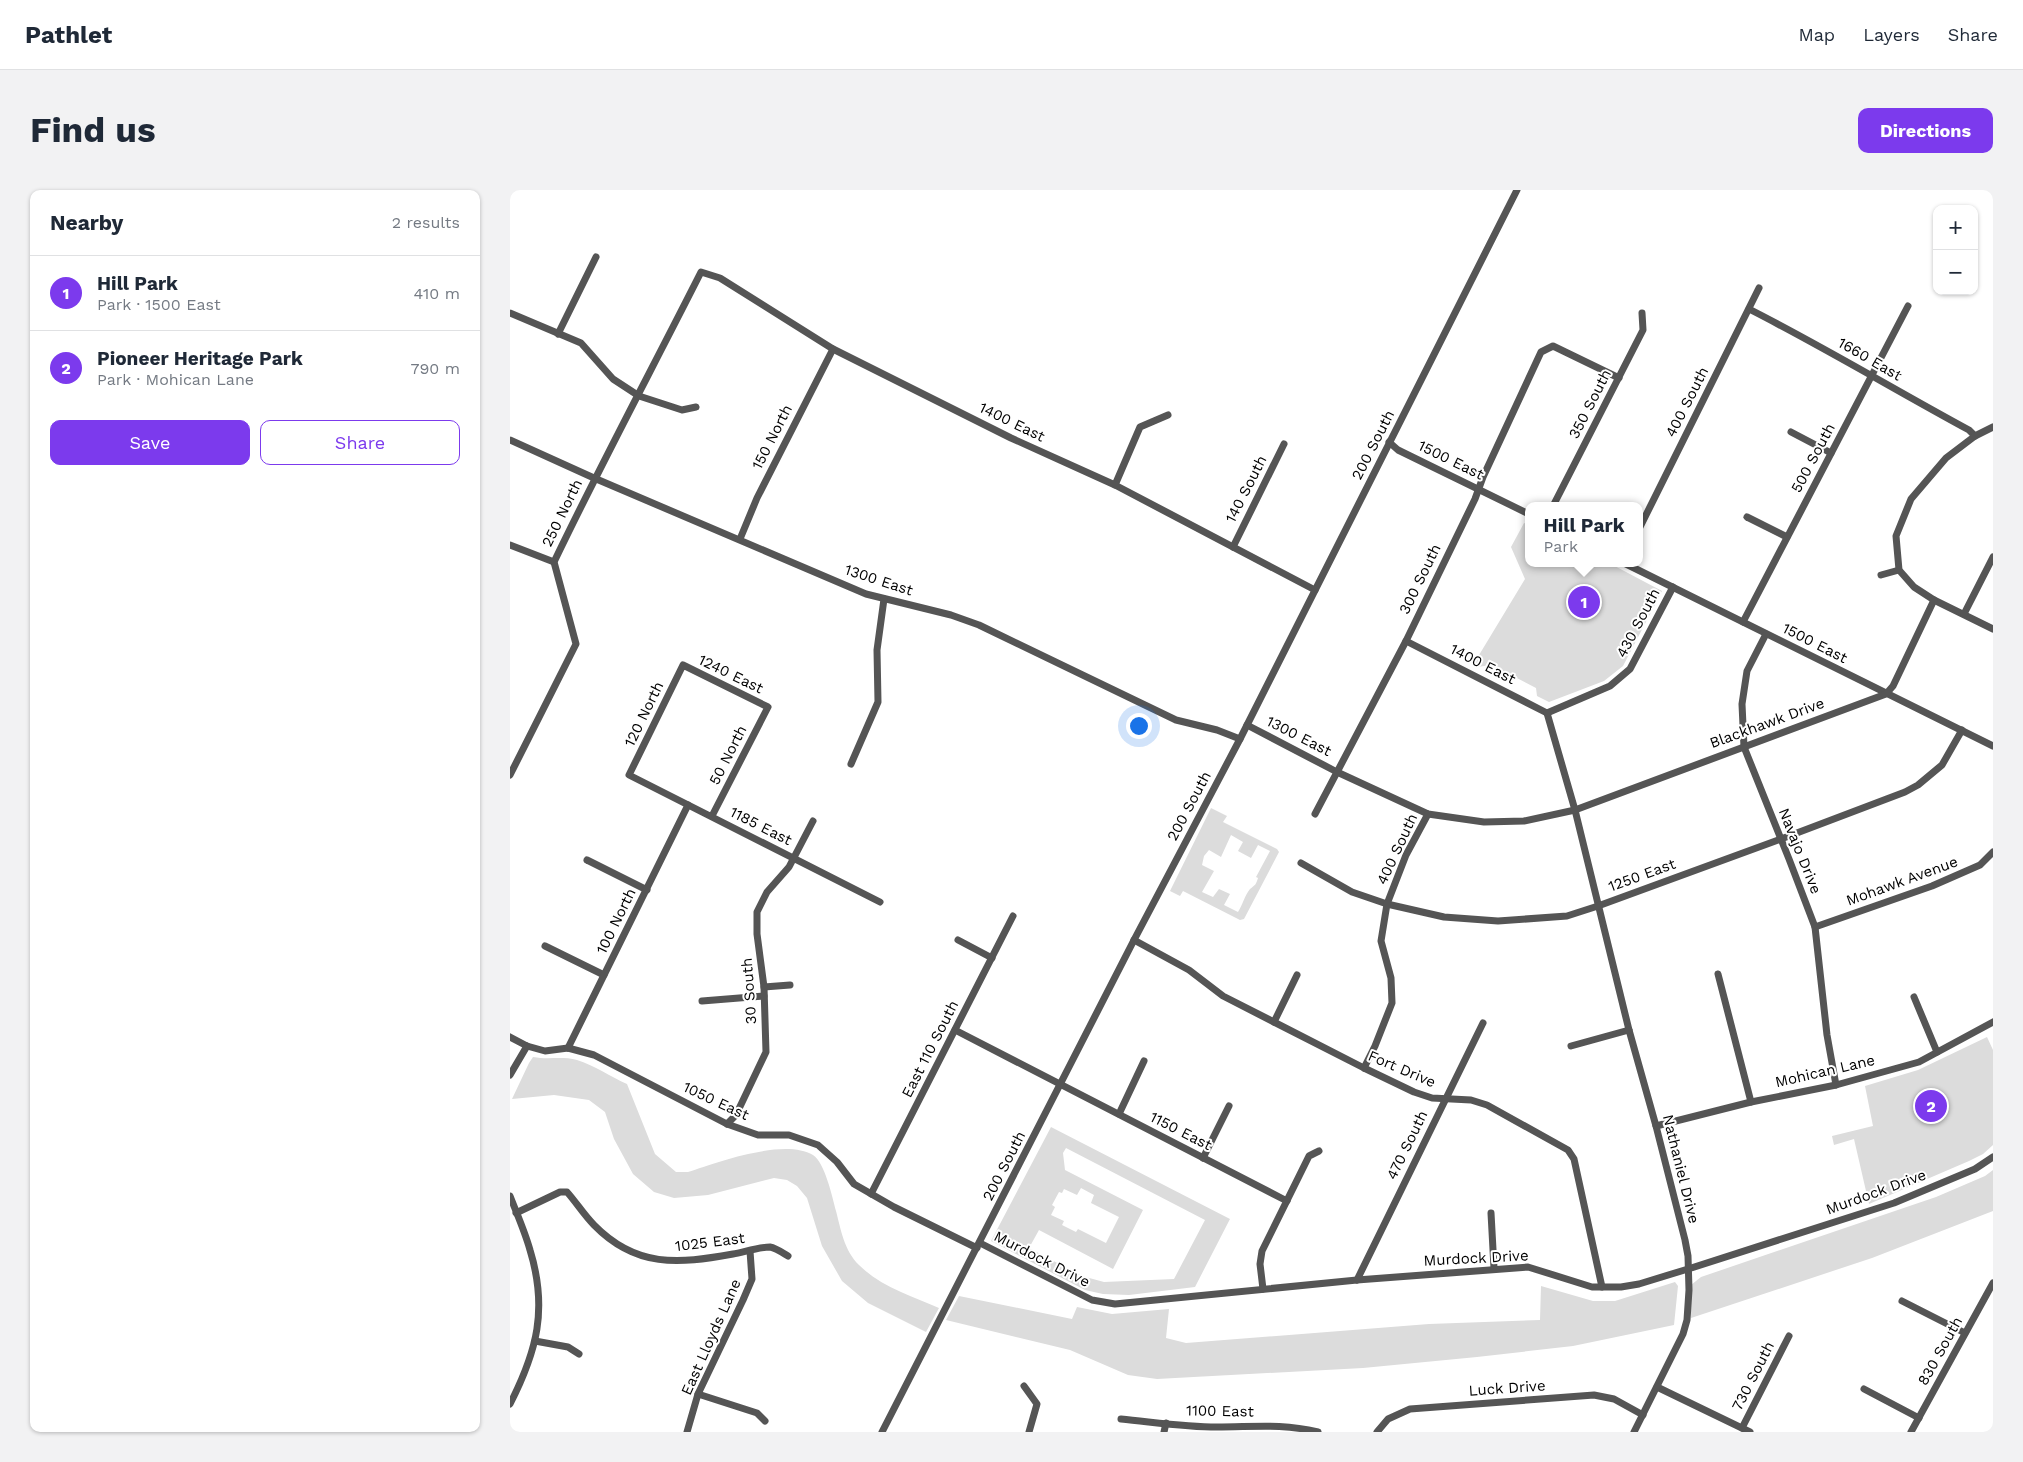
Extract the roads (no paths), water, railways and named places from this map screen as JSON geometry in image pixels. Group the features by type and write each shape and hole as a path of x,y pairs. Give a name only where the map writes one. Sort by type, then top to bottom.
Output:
{"street":[{"name":"200 South","path":"882,1432 979,1246 1134,940 1240,739 1517,190"},
{"path":"558,334 596,257"},
{"name":"1400 East","path":"701,272 720,278 833,348 1011,438 1115,485 1315,590"},
{"name":"250 North","path":"510,775 576,644 554,562 594,478 639,396 701,272"},
{"name":"400 South","path":"1643,521 1759,288"},
{"name":"500 South","path":"1743,622 1908,306"},
{"name":"1660 East","path":"1749,308 1872,375 1969,430 1975,436"},
{"path":"510,313 580,343 614,379 639,396 682,410 696,407"},
{"name":"350 South","path":"1556,502 1643,330 1642,313"},
{"name":"300 South","path":"1315,814 1406,640 1475,500 1541,352 1553,346 1619,378"},
{"name":"150 North","path":"740,539 757,498 833,348"},
{"path":"1115,485 1140,427 1168,414"},
{"path":"1993,427 1975,436 1946,458 1911,499 1896,536 1899,570 1914,587 1934,600 1993,629"},
{"path":"1791,432 1831,453"},
{"name":"1300 East","path":"510,440 594,478 866,594 951,615 979,625 1176,720 1217,730 1240,739"},
{"name":"1500 East","path":"1389,442 1398,450 1525,512"},
{"name":"140 South","path":"1233,547 1284,444"},
{"path":"1747,517 1787,537"},
{"path":"510,545 554,562"},
{"path":"1964,614 1993,557"},
{"name":"1500 East","path":"1632,567 1993,746"},
{"path":"1881,575 1899,570"},
{"name":"430 South","path":"1547,713 1610,686 1630,669 1673,587"},
{"path":"851,764 878,702 877,650 884,599"},
{"path":"1886,694 1893,686 1934,600"},
{"name":"Navajo Drive","path":"1766,634 1747,671 1742,704 1744,747 1815,927 1827,1035 1836,1085"},
{"name":"1400 East","path":"1406,640 1547,713"},
{"name":"1240 East","path":"683,665 768,707"},
{"name":"120 North","path":"629,775 683,665"},
{"name":"Blackhawk Drive","path":"1337,772 1428,814 1484,822 1516,821 1575,810 1886,694"},
{"name":"50 North","path":"712,816 768,707"},
{"name":"Nathaniel Drive","path":"1547,713 1575,810 1629,1030 1656,1126 1684,1240 1688,1270 1687,1320 1679,1344 1634,1432"},
{"name":"1300 East","path":"1247,725 1337,772"},
{"name":"1250 East","path":"1301,863 1352,892 1387,904 1444,917 1498,921 1566,916 1598,906 1905,792 1918,785 1942,764 1962,730"},
{"name":"1185 East","path":"629,775 880,902"},
{"name":"100 North","path":"568,1048 688,805"},
{"name":"400 South","path":"1364,1068 1376,1046 1392,1003 1391,978 1381,941 1387,904 1406,855 1428,814"},
{"name":"30 South","path":"726,1124 736,1115 766,1052 764,987 757,912 767,892 781,878 794,858 812,822"},
{"name":"Mohawk Avenue","path":"1815,927 1932,886 1980,865 1993,852"},
{"path":"587,860 646,890"},
{"name":"East 110 South","path":"872,1194 1013,916"},
{"path":"958,940 992,958"},
{"name":"Fort Drive","path":"1134,940 1189,970 1223,996 1364,1068 1414,1092 1432,1098 1471,1100 1487,1106 1568,1150 1574,1159 1602,1287"},
{"path":"545,946 604,976"},
{"path":"1718,974 1751,1102"},
{"path":"1274,1022 1297,975"},
{"path":"764,987 790,985"},
{"path":"702,1001 764,996"},
{"path":"1914,997 1938,1052"},
{"name":"Mohican Lane","path":"1656,1126 1751,1102 1836,1085 1919,1062 1993,1022"},
{"name":"470 South","path":"1357,1280 1444,1099 1483,1023"},
{"name":"1150 East","path":"955,1030 1287,1201"},
{"path":"1572,1046 1629,1030"},
{"path":"510,1037 527,1046 545,1051 568,1048"},
{"path":"510,1076 527,1046"},
{"name":"1050 East","path":"568,1048 594,1055 726,1124 758,1135 789,1135 818,1145 837,1162 854,1184 979,1246"},
{"path":"1119,1114 1144,1061"},
{"path":"1203,1158 1229,1106"},
{"path":"1263,1289 1260,1264 1262,1251 1309,1156 1319,1152"},
{"name":"Murdock Drive","path":"979,1246 1092,1300 1115,1304 1494,1268 1528,1267 1592,1287 1621,1287 1639,1284 1688,1270 1894,1203 1975,1169 1993,1157"},
{"name":"1025 East","path":"516,1214 560,1192 568,1192 593,1224 611,1240 629,1252 647,1258 662,1261 685,1261 772,1247 788,1256"},
{"path":"510,1196 530,1248 538,1288 540,1313 536,1341 525,1376 510,1404"},
{"path":"1491,1213 1494,1268"},
{"name":"East Lloyds Lane","path":"687,1432 698,1394 750,1284 752,1266 750,1251"},
{"name":"830 South","path":"1911,1432 1993,1283"},
{"path":"1902,1301 1965,1332"},
{"name":"730 South","path":"1742,1428 1789,1336"},
{"path":"536,1341 568,1347 580,1354"},
{"path":"1024,1386 1037,1404 1029,1432"},
{"path":"1657,1387 1750,1432"},
{"path":"1864,1389 1919,1418"},
{"path":"698,1394 757,1412 765,1421"},
{"name":"Luck Drive","path":"1377,1432 1388,1419 1410,1409 1594,1395 1614,1399 1643,1415"},
{"name":"1100 East","path":"1121,1419 1217,1427 1271,1428 1290,1426 1318,1432"},
{"path":"1164,1432 1166,1423"}],"place":[{"name":"Hill Park","path":"1584,602"},
{"name":"Pioneer Heritage Park","path":"1931,1106"}]}
